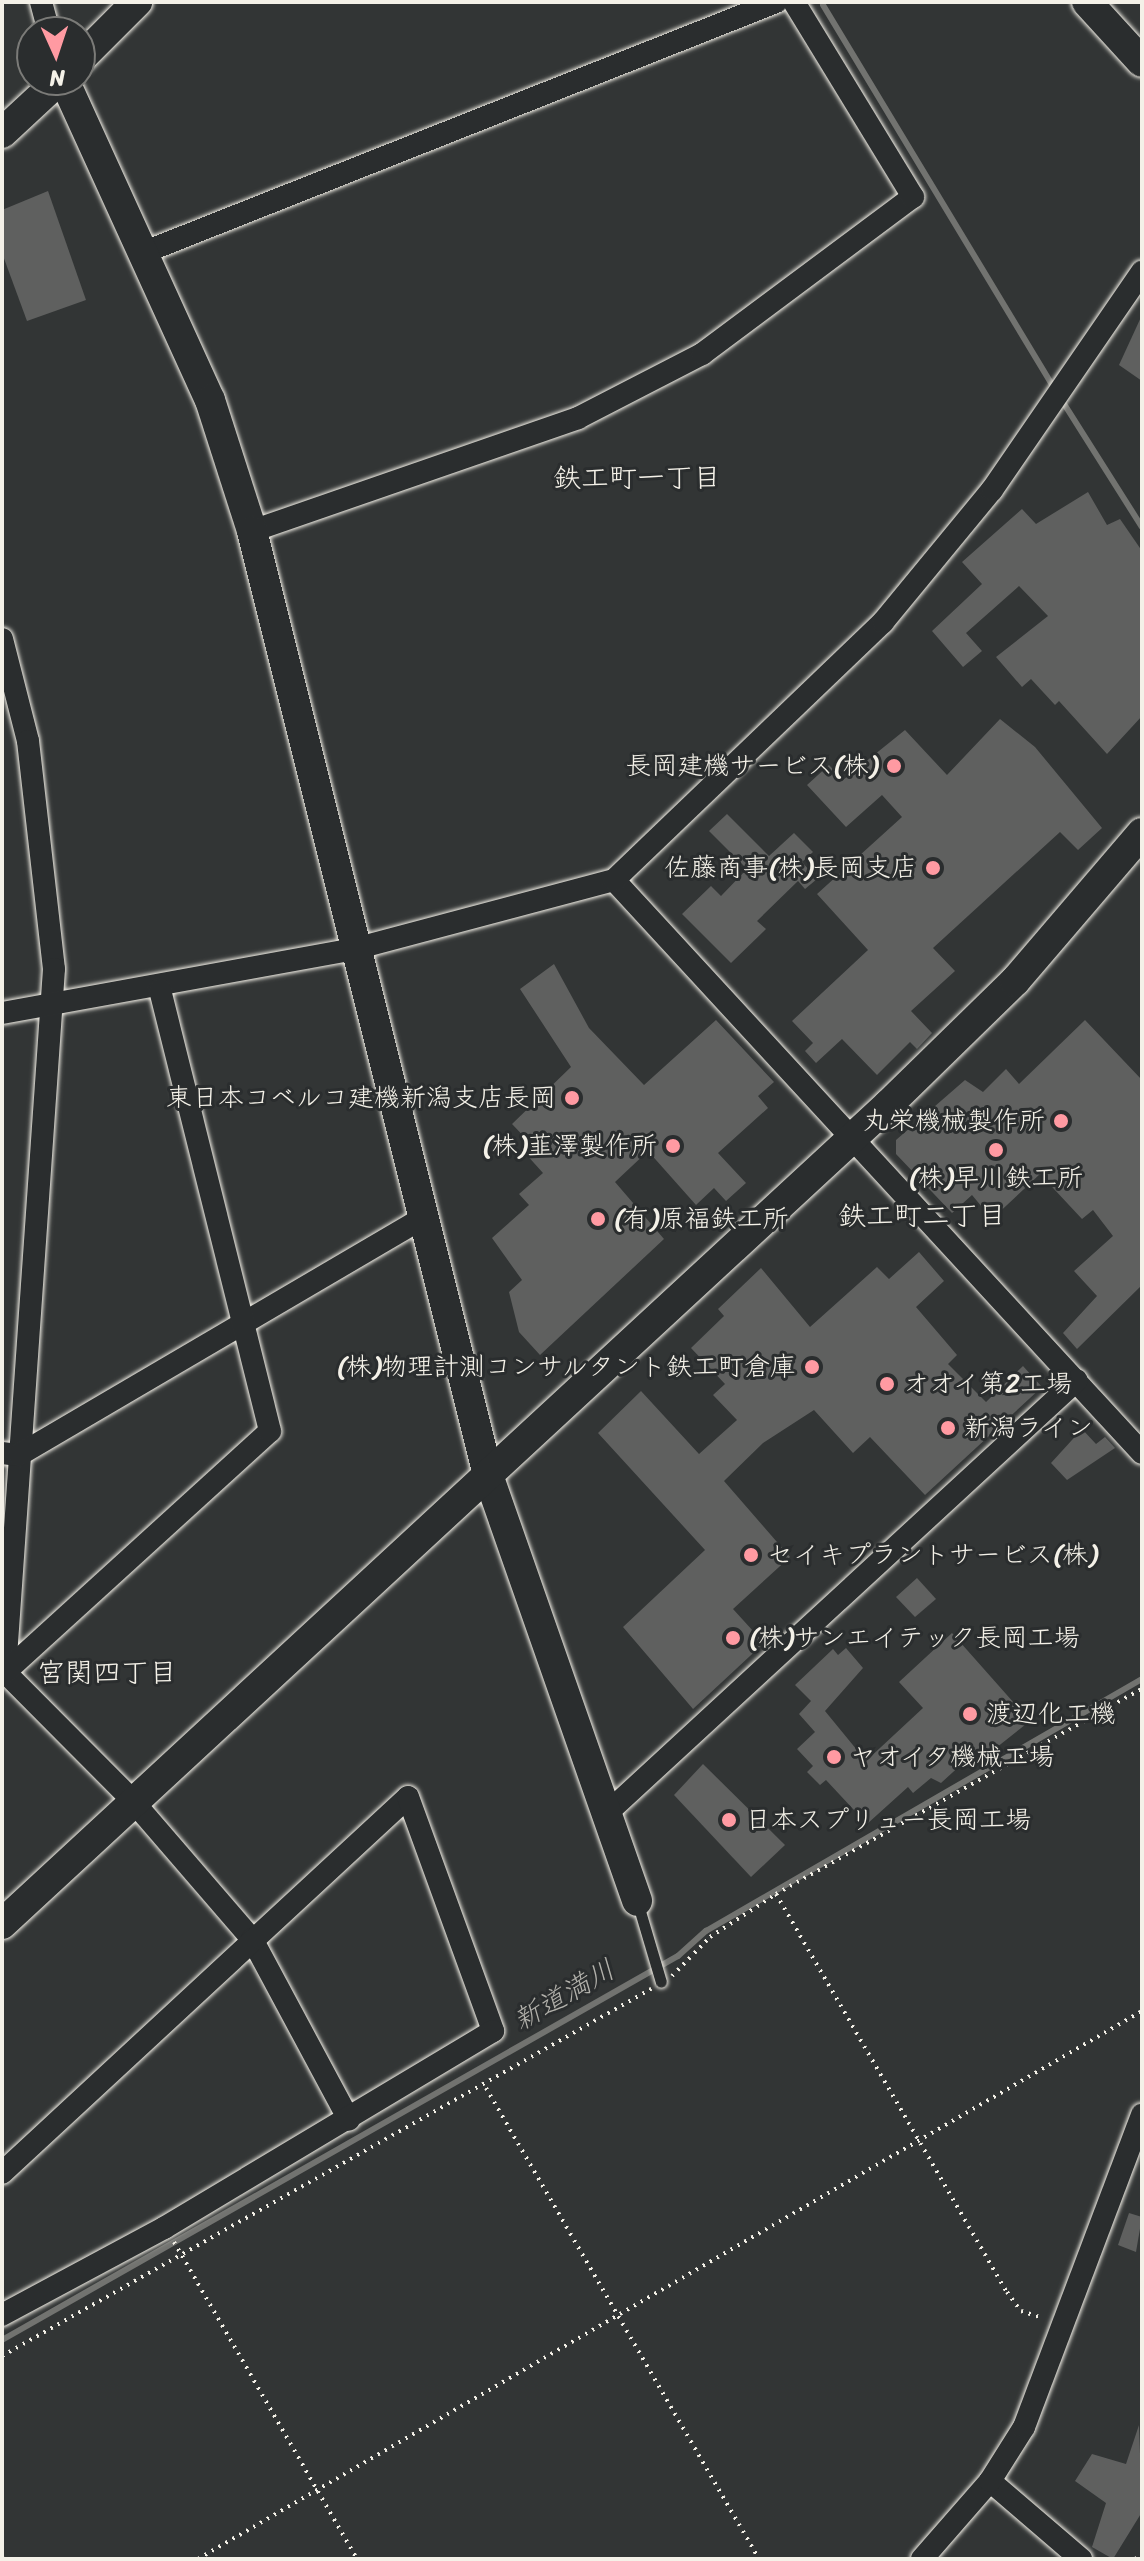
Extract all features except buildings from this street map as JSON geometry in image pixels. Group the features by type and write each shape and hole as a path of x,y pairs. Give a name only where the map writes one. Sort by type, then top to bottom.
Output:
{"street":[{"path":"96,43 137,2"},
{"path":"145,252 776,2"},
{"path":"252,531 578,418 702,354 913,197 794,2"},
{"path":"1087,2 1142,62"},
{"path":"2,133 44,96"},
{"path":"70,96 145,252 210,400 252,531 488,1475 637,1901"},
{"path":"2,1013 160,989 358,948 614,880 883,622 992,490 1142,272"},
{"path":"2,639 44,845 54,1007 11,1454 4,1674 131,1799 252,1939 349,2120"},
{"path":"2,1924 131,1799 853,1138 1015,981 1142,833"},
{"path":"614,880 1142,1453"},
{"path":"4,1674 270,1431 160,989"},
{"path":"11,1454 424,1217"},
{"path":"606,1814 1077,1380"},
{"path":"2,2173 408,1797 493,2031 349,2120 2,2315"},
{"path":"922,2559 990,2481 1041,2391 1142,2115"},
{"path":"990,2481 1081,2559"}],"lane":[{"path":"637,1901 650,1955 660,1981"}],"path":[{"path":"2,2356 486,2088 660,1981 683,1971 710,1937 776,1894 1142,1689"},
{"path":"776,1894 914,2142 1013,2302 1030,2315 1066,2321"},
{"path":"198,2559 1142,2011"},
{"path":"486,2088 759,2559"},
{"path":"178,2250 357,2559"},
{"path":"1135,2559 1142,2555"}],"waterway":[{"path":"823,5 1055,389"},
{"path":"1061,399 1142,527"},
{"name":"新道満川","path":"2,2340 678,1956 706,1931 1142,1679"}],"place":[{"name":"長岡建機サービス(株)","path":"894,766"},
{"name":"佐藤商事(株)長岡支店","path":"933,868"},
{"name":"東日本コベルコ建機新潟支店長岡","path":"572,1098"},
{"name":"丸栄機械製作所","path":"1061,1121"},
{"name":"(株)韮澤製作所","path":"673,1146"},
{"name":"(株)早川鉄工所","path":"996,1150"},
{"name":"(有)原福鉄工所","path":"598,1219"},
{"name":"(株)物理計測コンサルタント鉄工町倉庫","path":"812,1367"},
{"name":"オオイ第2工場","path":"887,1384"},
{"name":"新潟ライン","path":"948,1428"},
{"name":"セイキプラントサービス(株)","path":"751,1555"},
{"name":"(株)サンエイテック長岡工場","path":"733,1638"},
{"name":"渡辺化工機","path":"970,1714"},
{"name":"ヤオイタ機械工場","path":"834,1757"},
{"name":"日本スプリュー長岡工場","path":"729,1820"}],"district":[{"name":"鉄工町一丁目","path":"637,478"},
{"name":"鉄工町二丁目","path":"922,1216"},
{"name":"宮関四丁目","path":"107,1673"}]}
